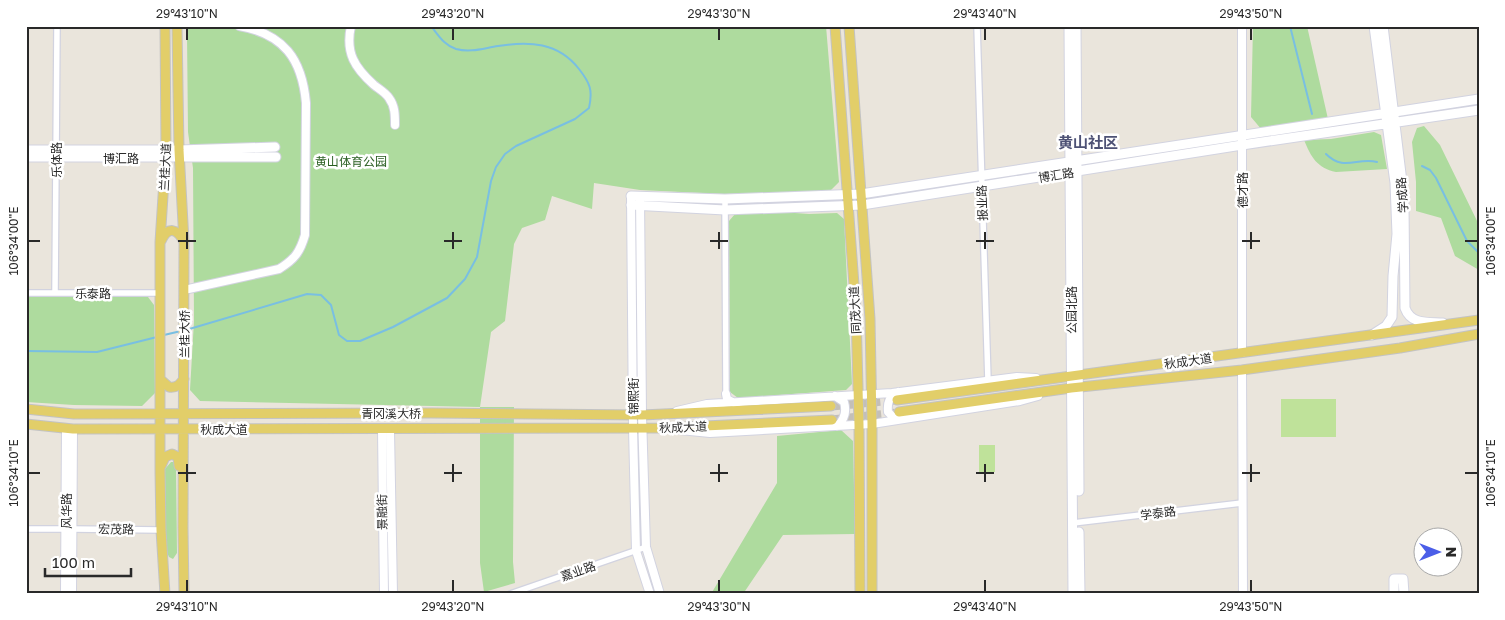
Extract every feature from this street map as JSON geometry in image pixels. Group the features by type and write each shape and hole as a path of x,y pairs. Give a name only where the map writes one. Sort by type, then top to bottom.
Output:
{"main road":[{"name":"兰桂大道","path":"160,308 160,242 166,154 165,26"},
{"name":"兰桂大道","path":"177,26 179,154 184,242 184,301"},
{"name":"同茂大道","path":"835,26 856,312 860,594"},
{"name":"同茂大道","path":"849,26 870,319 872,594"},
{"name":"公园北路","path":"1068,26 1073,162"},
{"name":"公园北路","path":"1076,26 1073,162 1074,376 1076,523 1080,594"},
{"name":"学成路","path":"1374,26 1390,113"},
{"name":"学成路","path":"1371,336 1390,322 1397,234 1383,26"},
{"name":"博汇路","path":"636,206 725,210 862,205 1073,172 1390,113 1479,99"},
{"name":"博汇路","path":"636,196 725,199 861,194 1073,162 1391,123 1479,110"},
{"name":"学成路","path":"1391,123 1404,205 1405,308 1411,317 1419,321 1456,323"},
{"name":"博汇路","path":"179,154 275,147"},
{"name":"博汇路","path":"26,150 56,154"},
{"name":"博汇路","path":"26,157 56,154 179,154 276,157"},
{"path":"160,242 164,234 169,231 175,231 180,234 184,242"},
{"name":"兰桂大桥","path":"184,301 184,379"},
{"name":"兰桂大桥","path":"160,308 160,378"},
{"name":"秋成大道","path":"898,396 1051,379 1242,354 1478,320"},
{"name":"秋成大道","path":"900,416 1060,389 1242,370 1400,348 1477,335"},
{"path":"160,378 169,387 174,388 184,379"},
{"path":"160,378 161,530 165,594"},
{"path":"184,379 184,594"},
{"name":"秋成大道","path":"534,414 660,414 830,406"},
{"name":"秋成大道","path":"26,409 74,414 248,414"},
{"name":"青冈溪大桥","path":"248,414 534,414"},
{"name":"秋成大道","path":"535,430 834,423"},
{"name":"秋成大道","path":"26,424 69,429 422,430"},
{"name":"青冈溪大桥","path":"422,430 535,430"},
{"path":"160,470 167,455 174,454 178,457 184,519"},
{"name":"公园北路","path":"1073,594 1076,523"},
{"path":"1394,594 1399,579 1404,594"}],"street":[{"name":"乐体路","path":"55,293 57,26"},
{"path":"184,290 279,269 292,261 301,248 305,234 306,103 304,83 298,66 288,50 272,37 253,29 239,26"},
{"path":"351,26 349,36 350,50 354,63 361,74 390,98 395,110 395,125"},
{"name":"报业路","path":"977,26 988,381"},
{"name":"德才路","path":"1242,26 1242,354"},
{"name":"锦熙街","path":"636,196 637,414 646,547 660,594"},
{"path":"725,199 726,394 730,401 734,403"},
{"name":"乐泰路","path":"26,293 160,294"},
{"path":"1242,370 1243,594"},
{"path":"900,416 893,417 888,412 887,404 890,397 1017,377 1051,379"},
{"path":"660,414 707,404 858,394 898,396"},
{"path":"834,423 841,423 846,412 844,402 835,396"},
{"path":"834,423 872,424 900,416"},
{"name":"锦熙街","path":"638,428 636,551 650,594"},
{"name":"风华路","path":"69,429 69,529 72,594"},
{"name":"景融街","path":"384,594 386,430"},
{"name":"景融街","path":"386,430 393,594"},
{"name":"学泰路","path":"1076,523 1242,502"},
{"name":"宏茂路","path":"26,529 161,530"},
{"name":"风华路","path":"65,594 69,529"},
{"name":"嘉业路","path":"510,594 646,547"}],"green space":[{"name":"黄山体育公园","path":"186,26 826,26 839,182 830,191 724,194 640,190 594,183 592,209 552,196 545,220 522,228 514,244 505,321 491,332 480,407 200,401 190,390 194,321 193,168 188,132"},
{"path":"1253,26 1307,26 1328,119 1262,130 1251,117"},
{"path":"1424,126 1440,145 1479,225 1479,270 1455,256 1441,218 1416,211 1416,182 1412,142 1417,128"},
{"path":"1374,132 1381,135 1387,169 1336,172 1329,170 1315,161 1304,140 1331,139"},
{"path":"780,212 837,213 844,219 852,384 846,390 738,398 730,392 729,221 735,214"},
{"path":"26,297 148,297 154,305 155,393 142,406 26,402"},
{"path":"1281,399 1336,399 1336,437 1281,437"},
{"path":"480,407 514,407 513,562 515,583 484,592 480,563"},
{"path":"841,430 853,441 855,534 783,535 743,594 711,594 777,483 777,436"},
{"path":"979,445 995,445 995,472 979,472"},
{"path":"171,462 174,462 176,467 177,553 173,559 169,557 166,550 165,469"}],"waterway":[{"path":"186,330 307,294 321,295 331,305 339,335 347,341 360,341 393,327 447,298 465,279 477,257 491,181 496,167 505,154 516,146 575,119 589,108 591,96 586,78 571,60 562,53 532,44 510,44 472,50 456,49 445,43 431,26"},
{"path":"1290,26 1312,114"},
{"path":"1326,154 1339,162 1345,163 1377,162"},
{"path":"1422,166 1430,170 1436,178 1467,241 1479,253"},
{"path":"164,335 181,331"},
{"path":"26,351 97,352 157,337"}],"tunnel":[{"path":"831,406 895,400"},
{"path":"832,420 896,413"}],"district":[{"name":"黄山社区","path":"1088,142"}]}
